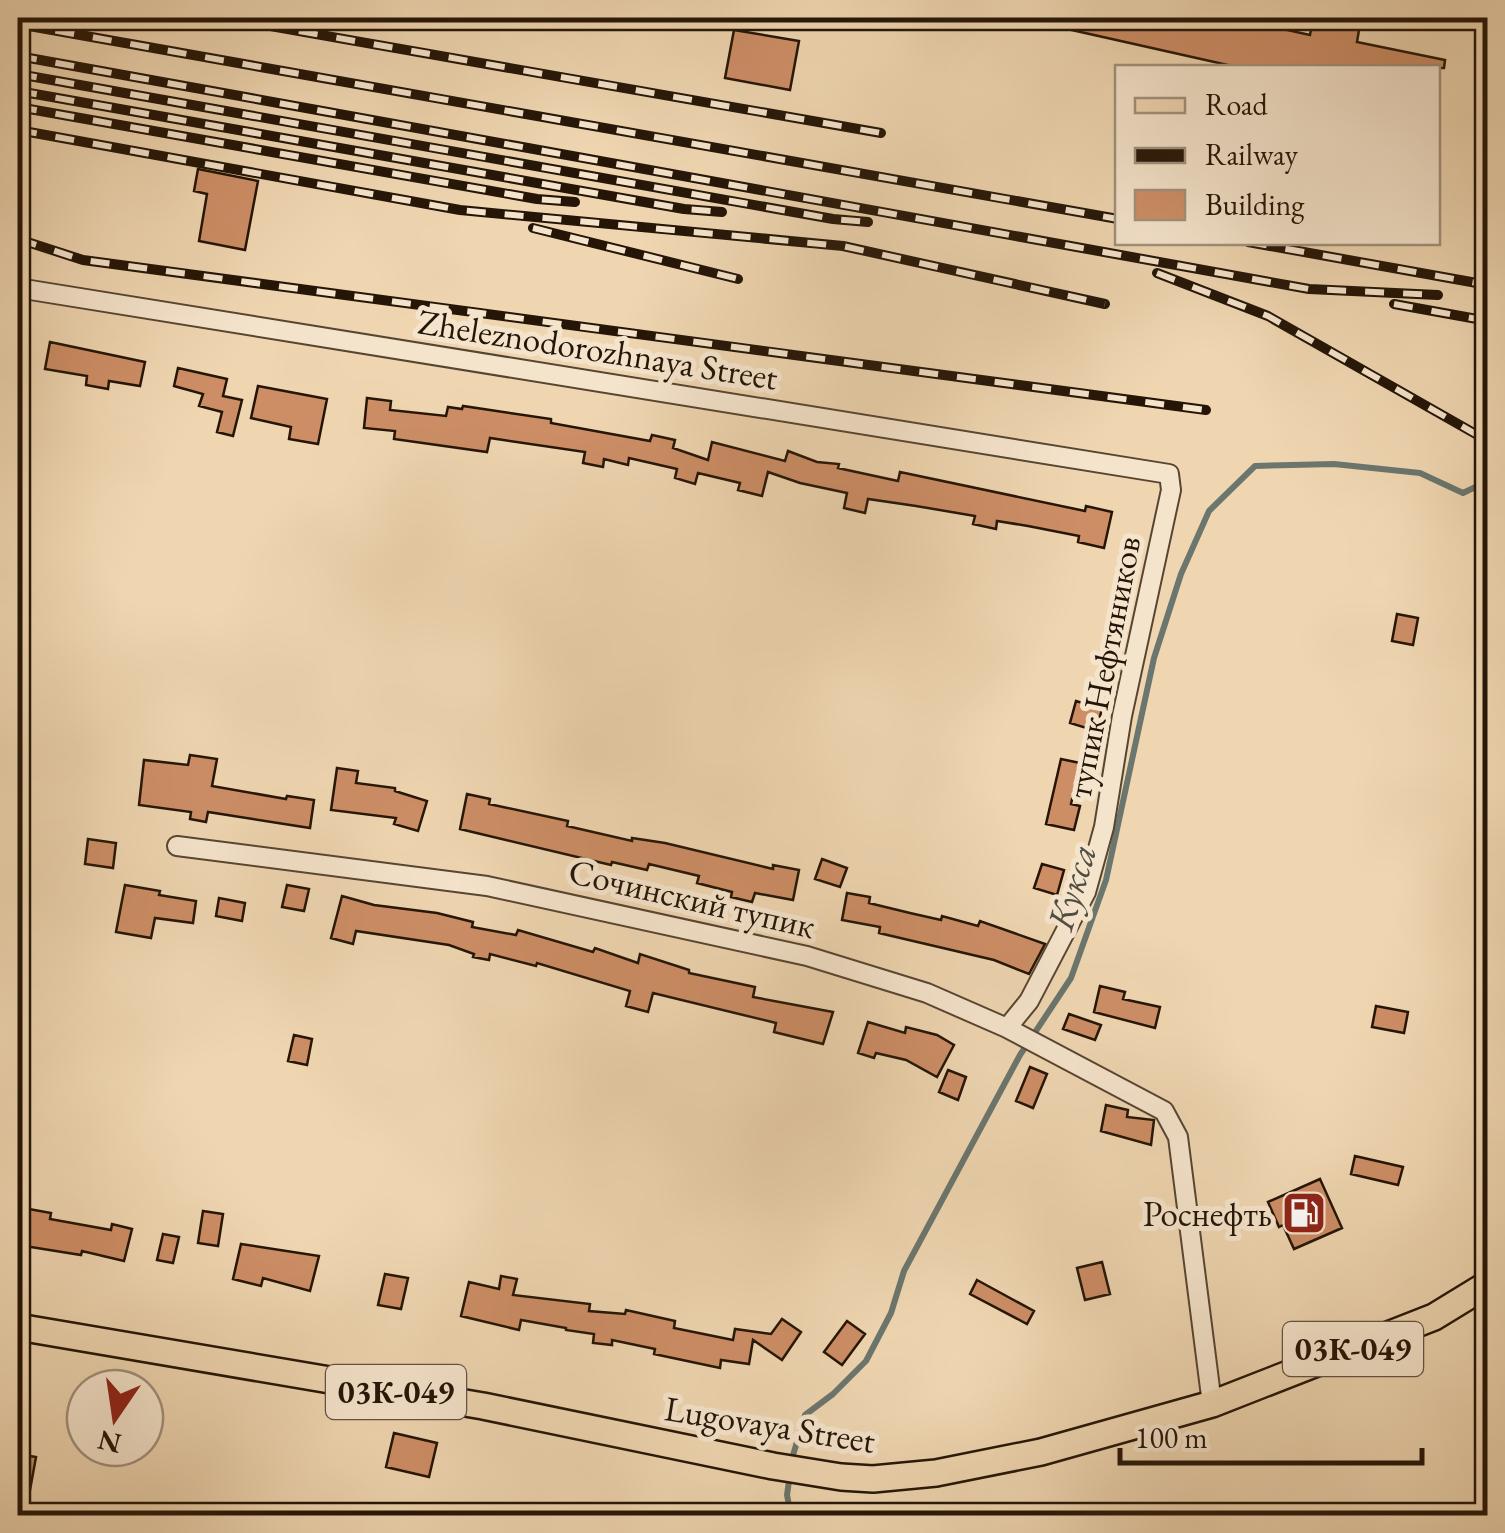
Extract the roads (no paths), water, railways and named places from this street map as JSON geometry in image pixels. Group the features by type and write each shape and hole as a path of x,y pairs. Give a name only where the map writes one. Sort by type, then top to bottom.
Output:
{"main road":[{"name":"Lugovaya Street","path":"18,1326 483,1406 772,1466 874,1478 936,1473 1042,1452 1212,1404 1434,1317 1488,1284"}],"street":[{"name":"Zheleznodorozhnaya Street","path":"18,288 1168,474"},
{"name":"тупик Нефтяников","path":"1013,1031 1091,876 1171,490 1168,474"},
{"name":"Сочинский тупик","path":"177,846 487,886 807,956 927,993 1040,1044 1164,1111 1178,1137 1212,1404"}],"waterway":[{"name":"Кукса","path":"791,1462 805,1415 866,1361 891,1313 904,1271 1020,1055 1071,978 1106,880 1154,658 1181,574 1209,511 1255,466 1334,464 1420,473 1463,493 1488,481"},
{"name":"Кукса","path":"790,1474 787,1495 791,1516"}],"railway":[{"path":"224,18 881,133"},
{"path":"18,24 1115,218"},
{"path":"18,56 1309,289 1438,295"},
{"path":"18,74 833,219 868,222"},
{"path":"18,91 684,209 722,212"},
{"path":"18,107 537,199 575,202"},
{"path":"18,130 460,210 843,246 1105,304"},
{"path":"533,228 738,279"},
{"path":"18,239 83,260 1206,410"},
{"path":"1265,245 1488,285"},
{"path":"1157,273 1268,316 1488,441"},
{"path":"1394,304 1488,321"}],"place":[{"name":"Роснефть","path":"1304,1213"}]}
